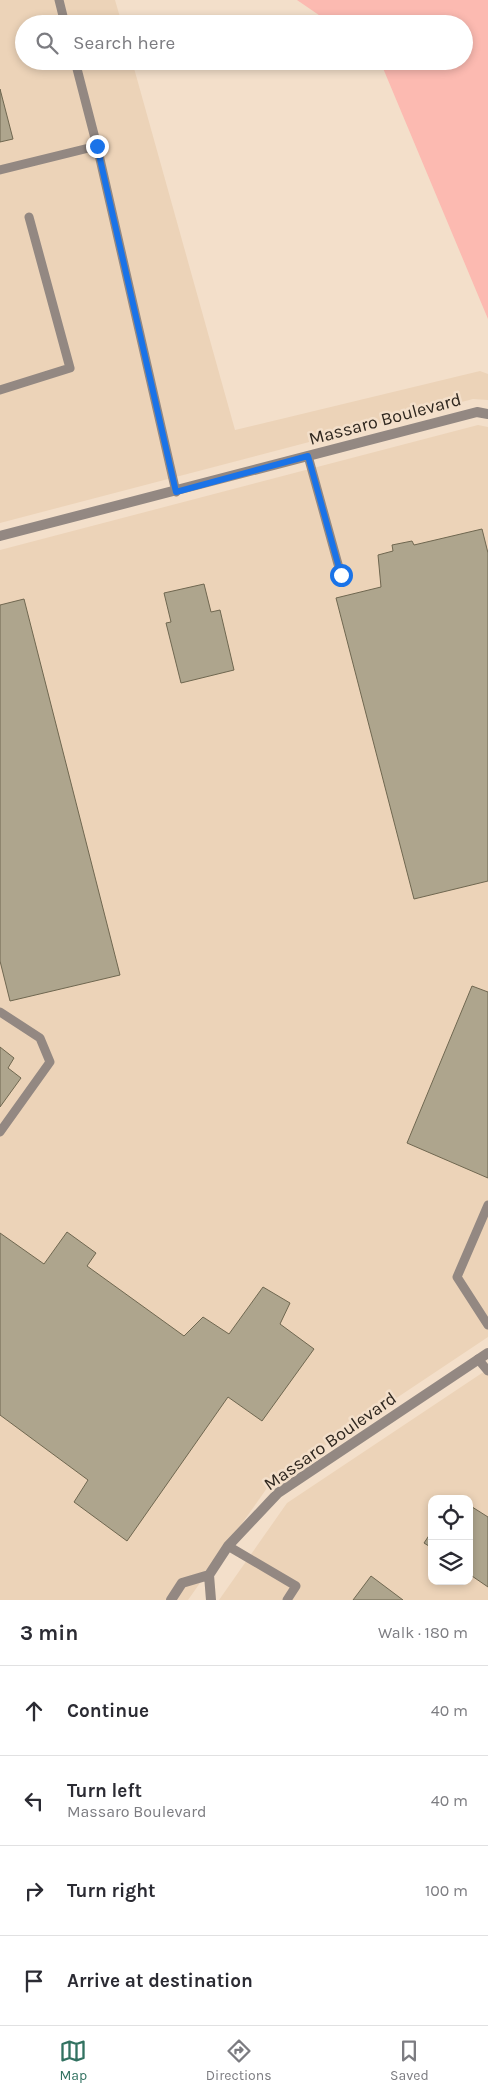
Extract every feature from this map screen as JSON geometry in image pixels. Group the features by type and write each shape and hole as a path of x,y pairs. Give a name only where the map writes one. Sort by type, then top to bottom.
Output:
{"street":[{"name":"Massaro Boulevard","path":"0,536 176,492 477,412 488,414"},
{"name":"Massaro Boulevard","path":"209,1575 228,1546 278,1493 488,1353"},
{"path":"171,1600 182,1583 209,1575 211,1600"}],"lane":[{"path":"59,0 63,15"},
{"path":"77,70 97,146 176,492"},
{"path":"0,170 97,146"},
{"path":"0,390 70,368 29,217"},
{"path":"308,456 341,575"},
{"path":"0,1012 40,1038 50,1062 0,1132"},
{"path":"488,1205 457,1277 488,1325"},
{"path":"478,1359 488,1371"},
{"path":"228,1546 296,1586 287,1600"}],"shaded area":[{"path":"0,0 115,0 119,15 15,15 15,70 135,70 235,430 480,371 488,374 488,400 473,399 0,523"},
{"path":"297,0 488,0 488,319 384,70 473,70 473,15 319,15"},
{"path":"478,425 488,427 488,1337 272,1481 188,1600 0,1600 0,550"},
{"path":"488,1369 488,1600 219,1600 287,1503"}],"building":[{"path":"0,89 13,139 0,142"},
{"path":"482,529 488,553 488,881 414,899 336,598 381,587 378,555 393,551 392,545 412,541 414,545"},
{"path":"204,584 211,612 220,610 234,670 181,683 166,623 171,622 164,593"},
{"path":"24,599 120,975 10,1001 0,961 0,605"},
{"path":"472,986 488,992 488,1178 407,1143"},
{"path":"0,1047 14,1058 8,1068 21,1078 0,1107"},
{"path":"67,1232 96,1253 87,1266 184,1336 203,1317 229,1334 263,1287 290,1303 280,1324 314,1349 262,1421 228,1397 127,1541 74,1502 88,1480 0,1415 0,1233 44,1264"},
{"path":"473,1508 488,1517 488,1587 473,1577"},
{"path":"428,1537 428,1546 424,1543"},
{"path":"371,1576 403,1600 353,1600"}],"route":[{"path":"97,146 176,492 308,456 341,575"}]}
